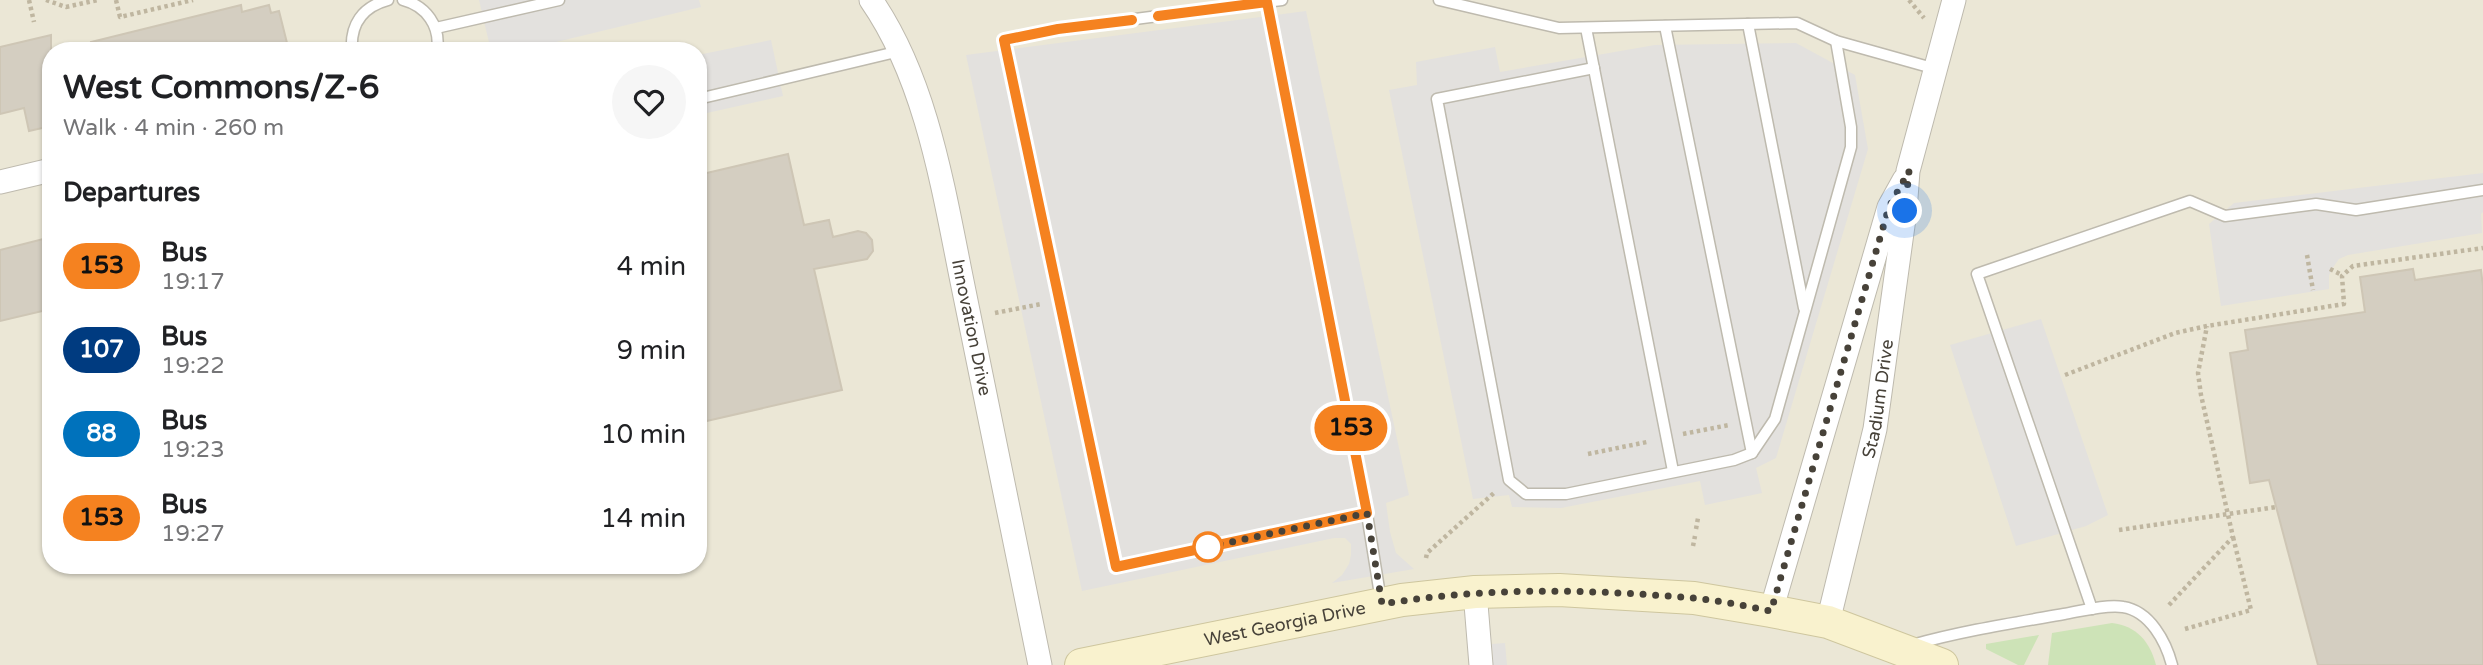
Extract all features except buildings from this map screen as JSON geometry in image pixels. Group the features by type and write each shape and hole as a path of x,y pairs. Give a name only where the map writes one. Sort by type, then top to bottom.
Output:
{"street":[{"name":"Innovation Drive","path":"871,0 901,50 928,133 948,213 1040,665"},
{"name":"Stadium Drive","path":"1828,622 1875,429 1909,171 1954,0"},
{"name":"Stadium Drive","path":"1771,611 1889,207 1909,171"},
{"path":"0,182 42,172"},
{"name":"West Georgia Drive","path":"1081,665 1382,604 1475,592 1559,590 1681,597 1828,622 1942,665"},
{"path":"1475,592 1481,665"}],"lane":[{"path":"352,42 356,21 365,10 377,2 388,0"},
{"path":"403,0 419,6 429,16 436,28 437,42"},
{"path":"436,28 559,0"},
{"path":"1282,0 1058,29 1004,40 1116,567 1367,513"},
{"path":"1439,0 1559,28 1797,23 1836,41 1936,69"},
{"path":"1267,2 1367,513 1382,604"},
{"path":"1748,24 1804,311"},
{"path":"1665,26 1752,453"},
{"path":"1586,28 1673,471"},
{"path":"1594,68 1437,99 1509,480 1526,494 1566,494 1734,460 1752,453 1775,419 1851,147 1851,127 1836,41"},
{"path":"707,97 901,50"},
{"path":"2092,609 1977,274 2190,201 2225,216 2316,204 2356,210 2483,190"},
{"path":"1899,649 1952,634 2092,609 2123,607 2140,614 2157,629 2172,665"}],"path":[{"path":"29,0 34,22"},
{"path":"46,0 65,7 98,0"},
{"path":"116,0 120,17 193,0"},
{"path":"1909,0 1924,17"},
{"path":"2342,275 2353,266 2483,248"},
{"path":"2307,255 2313,290"},
{"path":"2330,269 2342,275"},
{"path":"2064,375 2175,333 2344,304 2342,275"},
{"path":"990,314 1017,309"},
{"path":"2185,629 2251,610 2201,395 2198,373 2207,326"},
{"path":"1426,558 1427,552 1509,480"},
{"path":"2119,530 2276,507"},
{"path":"1696,529 1698,518"},
{"path":"1693,546 1695,536"},
{"path":"2169,605 2233,537"}],"shaded area":[{"path":"0,0 2483,0 2483,665 0,665"},
{"path":"479,0 699,0 701,7 556,42 489,42"},
{"path":"1306,11 1409,495 1386,503 1390,532 1396,553 1414,569 1332,583 1342,575 1351,555 1351,544 1345,538 1334,538 1082,591 966,55"},
{"path":"771,40 783,96 707,113 707,53"},
{"path":"1796,43 1855,75 1868,149 1776,458 1756,468 1762,493 1705,505 1700,481 1561,508 1512,507 1509,495 1473,499 1389,90 1417,85 1416,62 1495,47 1500,72 1655,45"},
{"path":"2483,173 2482,233 2348,255 2339,259 2334,266 2329,275 2329,289 2221,306 2209,224 2234,203"},
{"path":"2041,319 2108,515 2086,526 2016,546 1950,345"},
{"path":"1505,643 1507,665 1493,665 1492,644"}],"green space":[{"path":"2112,623 2129,628 2141,636 2156,665 2048,665 2052,633"},
{"path":"2039,635 2024,665 2018,665 1986,649 1986,644"}],"bus line":[{"name":"153","path":"1132,20 1058,29 1004,40 1116,567 1367,513 1267,2 1158,16"}],"route":[{"path":"1208,547 1367,513 1382,604 1475,592 1559,590 1694,598 1771,611 1889,207 1909,171 1905,211"}]}
